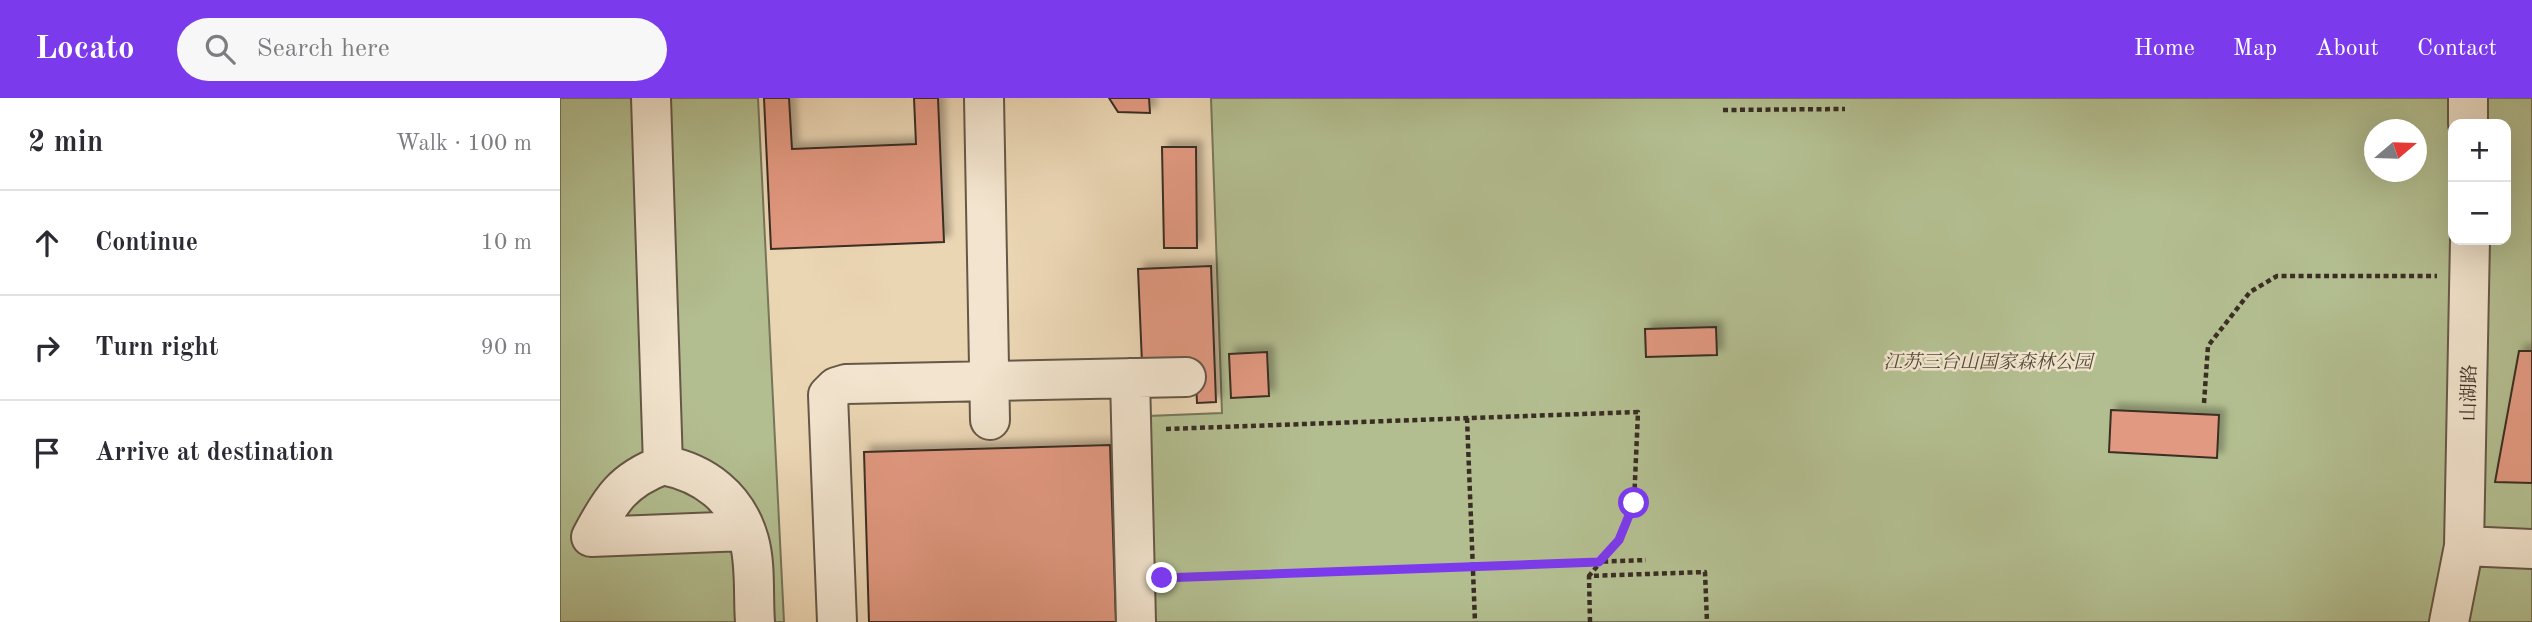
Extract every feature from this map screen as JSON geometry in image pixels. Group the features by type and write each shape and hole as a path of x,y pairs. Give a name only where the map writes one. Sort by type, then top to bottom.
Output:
{"street":[{"path":"652,98 663,465"},
{"path":"984,98 990,420"},
{"path":"2468,98 2468,119"},
{"name":"山湖路","path":"2449,622 2464,547 2470,258"},
{"path":"837,622 828,395 836,387 846,384 1186,377"},
{"path":"1130,378 1136,622"},
{"path":"745,531 592,537 605,510 621,488 642,473 663,465 687,469 713,485 733,506 745,531 749,540 754,622"},
{"path":"2464,547 2532,549"}],"path":[{"path":"1723,110 1845,109"},
{"path":"2204,403 2208,346 2250,292 2277,276 2470,258"},
{"path":"1158,429 1638,412 1634,503 1619,540 1589,576 1590,622"},
{"path":"1467,418 1475,622"},
{"path":"1162,578 1646,560"},
{"path":"1589,576 1705,572 1707,622"}],"green space":[{"path":"560,98 758,98 784,622 560,622"},
{"name":"江苏三台山国家森林公园","path":"1211,98 2532,98 2532,622 1155,622 1148,416 1222,413"}],"building":[{"path":"764,98 789,98 792,149 916,144 914,98 938,98 944,242 771,249"},
{"path":"1109,98 1149,98 1150,113 1118,112"},
{"path":"1162,147 1196,147 1197,248 1164,248"},
{"path":"1211,266 1216,402 1197,403 1195,361 1142,363 1138,269"},
{"path":"1716,327 1717,355 1646,357 1645,329"},
{"path":"2519,351 2532,351 2532,483 2495,482"},
{"path":"1267,352 1269,396 1231,398 1229,354"},
{"path":"2111,410 2219,415 2217,458 2109,452"},
{"path":"1110,445 1116,622 869,622 864,452"}],"route":[{"path":"1162,578 1599,562 1619,540 1634,503"}]}
